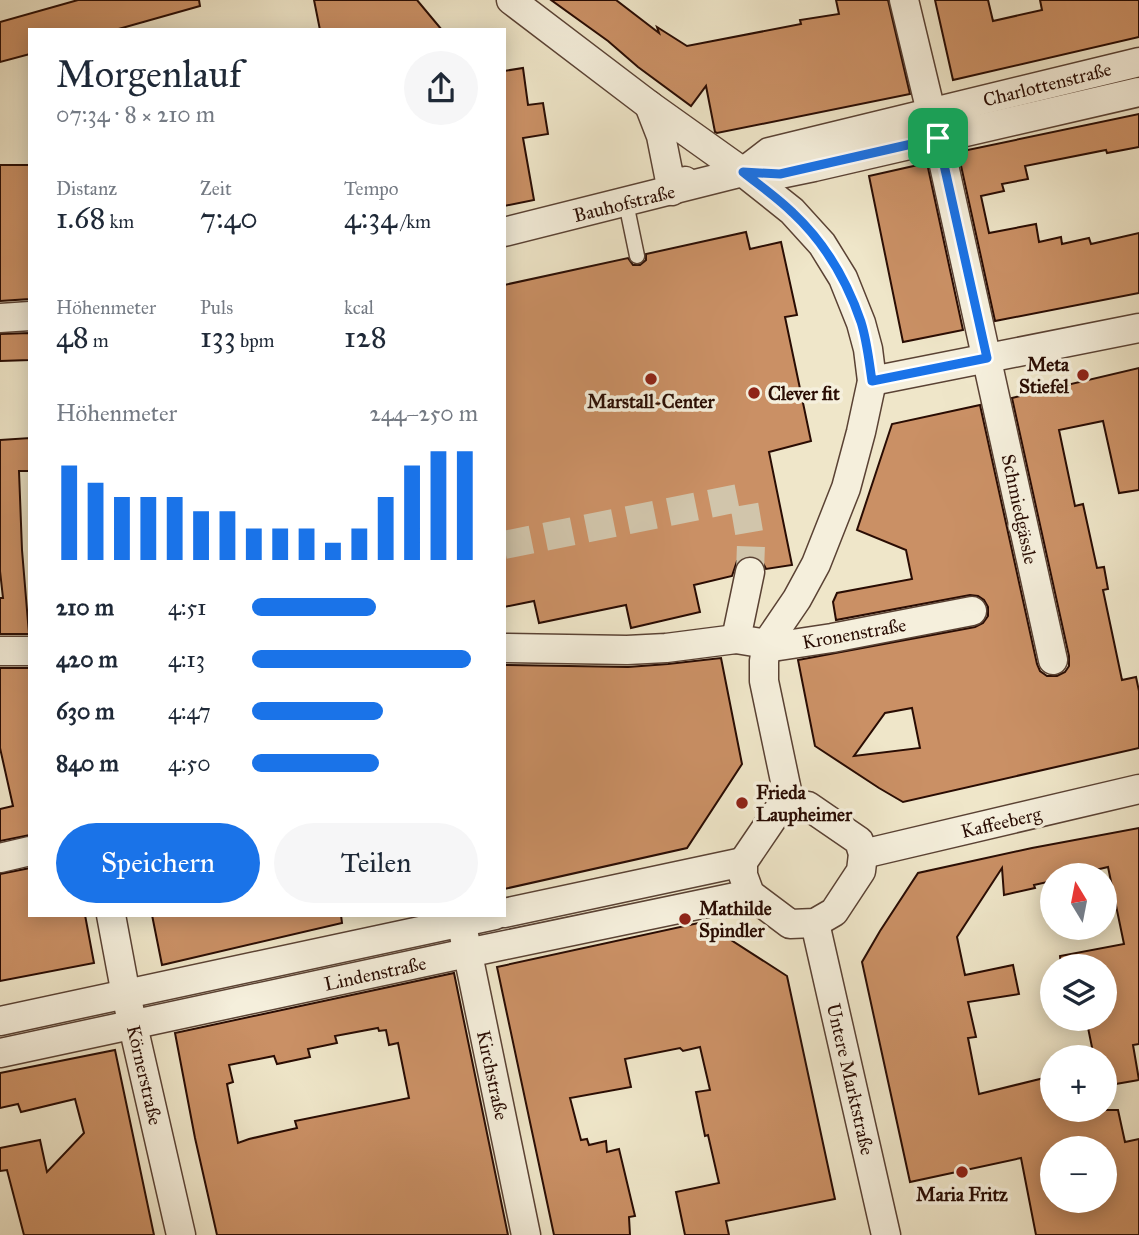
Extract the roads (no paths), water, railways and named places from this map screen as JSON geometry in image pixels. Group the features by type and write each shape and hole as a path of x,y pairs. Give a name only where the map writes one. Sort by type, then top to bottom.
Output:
{"street":[{"path":"511,0 792,211 829,255 843,278 861,323 872,381 846,488 822,551 797,599 766,643 764,681 790,805"},
{"name":"Schmiedgässle","path":"904,0 935,125 1053,660"},
{"name":"Charlottenstraße","path":"743,172 780,174 1139,62"},
{"name":"Charlottenstraße","path":"935,125 1139,92"},
{"path":"649,105 661,136 672,191 698,173 700,159 689,134"},
{"name":"Bauhofstraße","path":"506,232 743,172"},
{"path":"0,318 28,316"},
{"path":"872,381 1139,328"},
{"path":"736,639 750,572"},
{"name":"Kronenstraße","path":"506,648 627,650 736,639 779,646 972,611"},
{"path":"0,651 28,651"},
{"name":"Kaffeeberg","path":"863,854 1139,789"},
{"path":"790,805 808,806 859,841 863,854 861,871 834,912 815,923 790,924 750,894 743,875 743,862 777,812 790,805"},
{"path":"0,858 28,851"},
{"path":"506,913 743,862"},
{"name":"Lindenstraße","path":"0,1053 750,894"},
{"name":"Körnerstraße","path":"111,917 126,995 181,1235"},
{"name":"Lindenstraße","path":"0,1021 478,917"},
{"name":"Kirchstraße","path":"460,919 526,1235"},
{"name":"Untere Marktstraße","path":"815,923 886,1235"}],"lane":[{"path":"625,203 637,256"}],"tunnel":[{"path":"506,545 743,497 751,544 750,572"}],"place":[{"name":"Meta Stiefel","path":"1083,375"},
{"name":"Marstall-Center","path":"651,379"},
{"name":"Clever fit","path":"754,393"},
{"name":"Frieda Laupheimer","path":"742,803"},
{"name":"Mathilde Spindler","path":"685,919"},
{"name":"Maria Fritz","path":"962,1172"}]}
